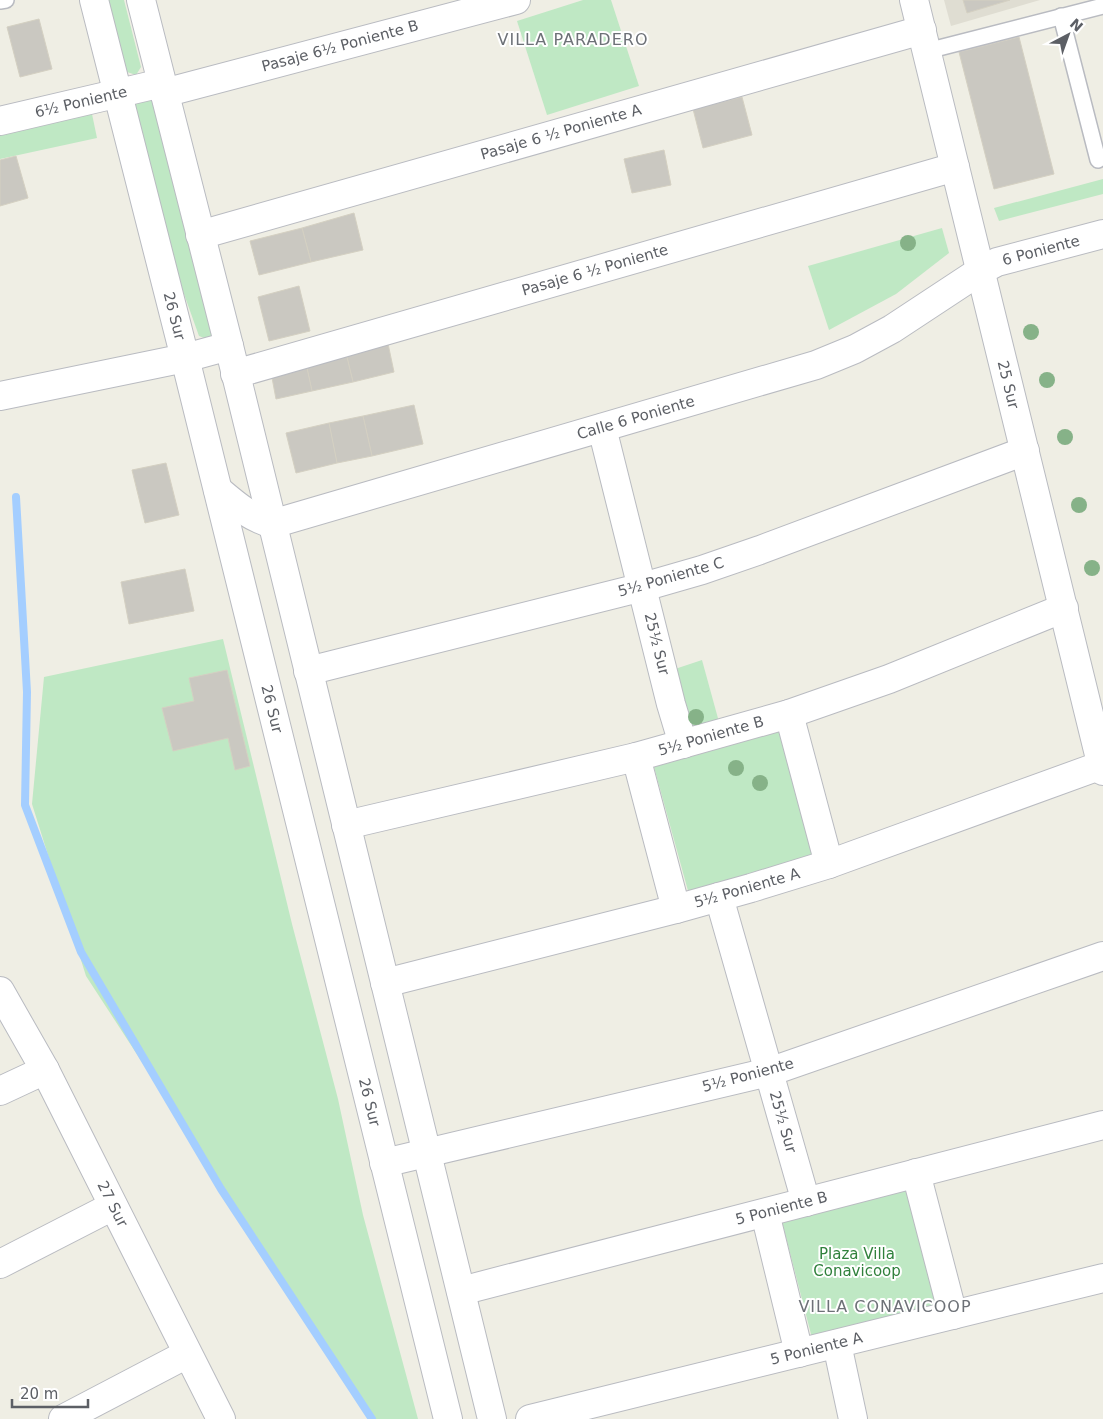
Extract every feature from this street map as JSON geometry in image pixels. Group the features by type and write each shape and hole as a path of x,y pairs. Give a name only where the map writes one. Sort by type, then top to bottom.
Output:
{"street":[{"name":"26 Sur","path":"94,0 218,490 448,1419"},
{"path":"141,0 229,346 492,1419"},
{"name":"Pasaje 6½ Poniente B","path":"163,88 516,0"},
{"name":"25 Sur","path":"914,0 1102,768"},
{"name":"Pasaje 6 ½ Poniente A","path":"200,235 924,40"},
{"name":"6½ Poniente","path":"0,121 117,94 163,88"},
{"name":"Pasaje 6 ½ Poniente","path":"235,374 955,167"},
{"name":"6 Poniente","path":"980,271 997,262 1103,234"},
{"name":"Calle 6 Poniente","path":"272,524 802,369 838,356 892,329 980,271"},
{"path":"0,396 185,358 229,346"},
{"name":"25½ Sur","path":"602,428 671,704 683,744"},
{"name":"5½ Poniente C","path":"308,671 643,587 760,550 1025,451"},
{"path":"218,490 239,509 254,518 272,524"},
{"name":"5½ Poniente B","path":"346,825 636,757 790,714 889,679 1064,608"},
{"path":"790,714 829,864"},
{"path":"636,757 676,909"},
{"name":"5½ Poniente A","path":"384,983 676,909 829,864 1102,768"},
{"name":"25½ Sur","path":"718,897 806,1202"},
{"name":"5½ Poniente","path":"384,1163 769,1072 1103,956"},
{"name":"27 Sur","path":"0,991 45,1070 221,1419"},
{"path":"0,1090 45,1070"},
{"name":"5 Poniente B","path":"461,1291 1103,1125"},
{"path":"916,1173 953,1315"},
{"path":"0,1264 113,1206"},
{"path":"765,1212 799,1353"},
{"name":"5 Poniente A","path":"530,1419 1103,1278"},
{"path":"837,1344 853,1419"},
{"path":"63,1419 187,1354"}],"lane":[{"path":"0,2 6,0"},
{"path":"924,40 1061,16 1103,6"},
{"path":"1061,16 1098,160"}],"shaded area":[{"path":"944,0 1040,0 951,26"}],"green space":[{"path":"106,0 124,0 141,67 136,75 124,71"},
{"path":"583,0 611,0 639,86 547,115 517,21"},
{"path":"143,95 157,99 216,330 212,341 199,336 169,252 133,106"},
{"path":"92,114 97,138 0,159 0,133"},
{"path":"1103,179 1103,194 999,221 994,208"},
{"path":"942,228 949,253 896,294 829,330 808,266"},
{"path":"223,639 292,924 338,1099 363,1215 418,1419 371,1419 86,976 32,804 44,677"},
{"path":"702,660 719,722 688,728 675,669"},
{"path":"781,731 815,855 690,898 654,767"},
{"name":"Plaza Villa Conavicoop","path":"912,1187 939,1305 812,1338 781,1218"}],"building":[{"path":"963,0 1010,0 967,13"},
{"path":"39,19 52,69 20,77 7,27"},
{"path":"1019,37 1054,174 994,189 959,52"},
{"path":"742,97 752,135 703,148 693,109"},
{"path":"664,150 671,185 632,193 624,159"},
{"path":"16,156 28,198 0,206 0,160"},
{"path":"354,213 363,250 311,262 302,228"},
{"path":"302,228 311,262 259,275 250,241"},
{"path":"299,286 310,331 269,341 258,297"},
{"path":"387,339 394,372 353,382 345,349"},
{"path":"345,349 353,382 312,391 305,359"},
{"path":"305,359 312,391 276,399 270,367"},
{"path":"414,405 423,444 372,456 363,416"},
{"path":"363,416 372,456 337,463 329,423"},
{"path":"329,423 337,463 296,473 286,433"},
{"path":"166,463 179,515 145,523 132,470"},
{"path":"185,569 194,611 129,624 121,582"},
{"path":"227,670 250,766 235,770 228,738 173,751 162,708 194,701 189,678"}],"waterway":[{"path":"16,497 27,692 25,805 81,952 221,1189 372,1419"}],"district":[{"name":"VILLA PARADERO","path":"573,39"},
{"name":"VILLA CONAVICOOP","path":"885,1306"}]}
